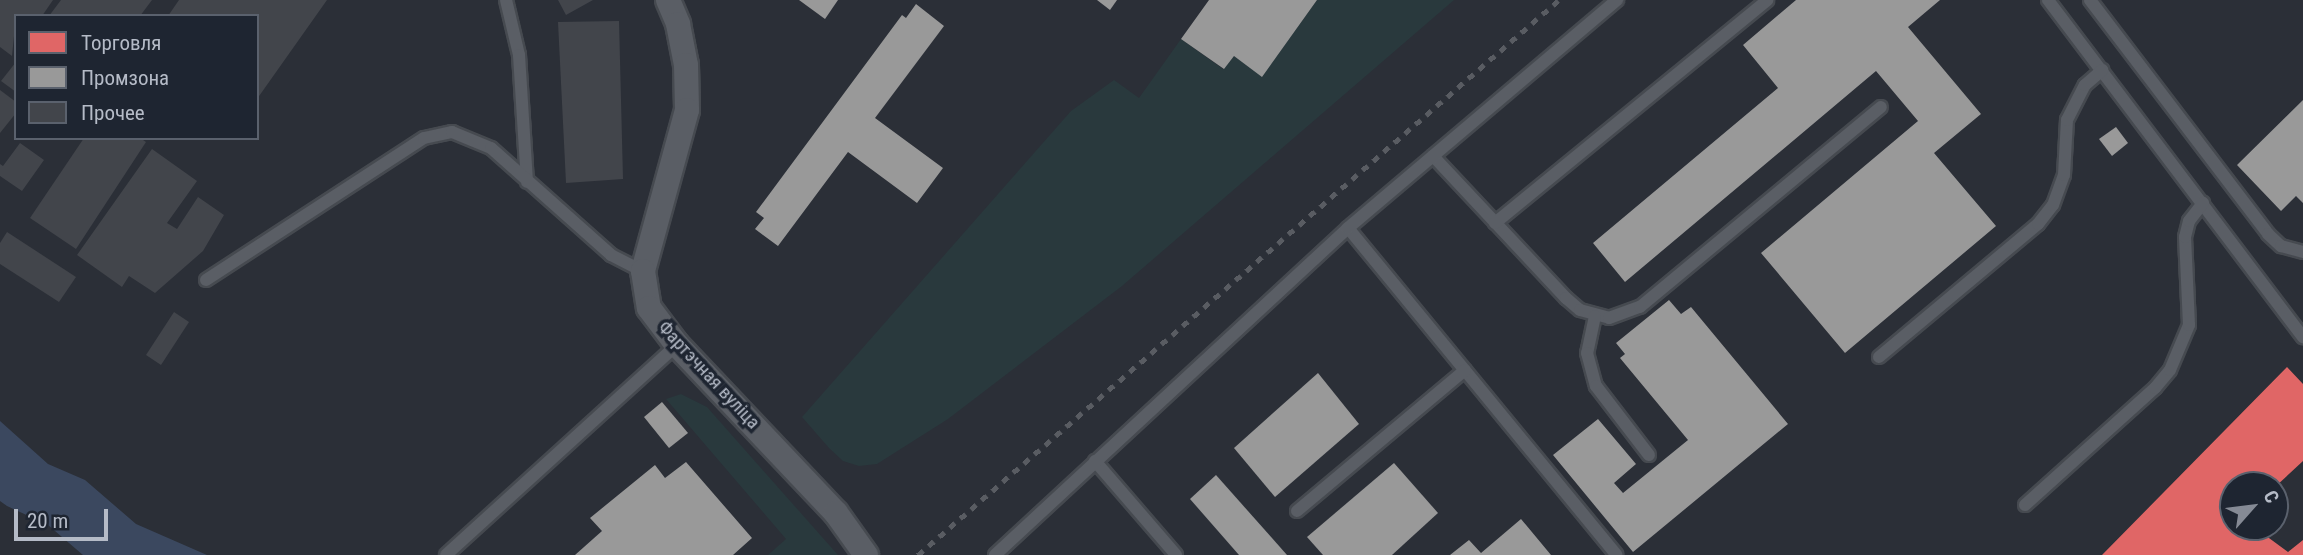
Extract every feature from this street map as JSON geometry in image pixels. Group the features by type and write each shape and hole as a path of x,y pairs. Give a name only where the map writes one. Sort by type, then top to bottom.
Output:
{"street":[{"name":"Фартэчная вуліца","path":"668,0 678,24 686,65 687,110 643,271 649,308 677,345 750,418 836,513 866,555"}],"lane":[{"path":"506,0 519,55 527,181"},
{"path":"995,555 1348,228 1617,0"},
{"path":"1495,223 1767,0"},
{"path":"2048,0 2303,337"},
{"path":"2090,0 2268,234 2281,246 2303,251"},
{"path":"1879,357 2038,224 2053,205 2064,175 2067,120 2085,85 2102,70"},
{"path":"1433,156 1566,298 1595,316 1617,316 1640,307 1881,107"},
{"path":"206,280 437,133 452,132 478,139 611,255 643,271"},
{"path":"2025,505 2170,370 2189,325 2185,237 2189,221 2203,203"},
{"path":"1348,228 1617,555"},
{"path":"1595,316 1587,353 1597,386 1649,455"},
{"path":"446,555 677,345"},
{"path":"1297,511 1465,370"},
{"path":"1095,461 1176,555"}],"shaded area":[{"path":"1317,0 1454,0 1122,286 948,419 877,464 859,466 843,461 802,417 1071,111 1114,80 1139,98 1181,39 1223,69 1234,56 1262,76"},
{"path":"681,394 707,407 838,555 768,555 786,539 666,399"}],"water":[{"path":"0,421 48,464 85,480 136,524 207,555 83,555 48,525 7,506 0,501"}],"building: Торговля":[{"path":"2287,367 2303,384 2303,461 2289,474 2289,471 2219,471 2219,541 2273,541 2288,552 2303,540 2303,555 2102,555"}],"building: Промзона":[{"path":"799,0 838,0 825,19"},
{"path":"1097,0 1117,0 1110,10"},
{"path":"1209,0 1317,0 1262,77 1234,56 1224,69 1181,39"},
{"path":"1796,0 1940,0 1908,27 1981,114 1934,153 1996,226 1845,353 1761,253 1918,121 1876,71 1625,282 1593,243 1778,88 1743,45"},
{"path":"916,4 944,26 875,118 943,168 917,203 848,152 778,246 755,229 764,218 756,212 902,15 906,18"},
{"path":"2303,100 2303,203 2296,196 2281,211 2237,165"},
{"path":"2116,127 2128,143 2112,156 2099,139"},
{"path":"1669,300 1681,314 1691,307 1788,424 1633,552 1553,455 1598,419 1636,464 1614,483 1623,493 1688,440 1620,358 1625,354 1616,343"},
{"path":"1318,373 1359,424 1275,497 1234,448"},
{"path":"662,402 688,433 669,448 644,417"},
{"path":"686,462 752,538 733,555 575,555 602,531 590,518 655,465 665,478"},
{"path":"1394,463 1438,513 1392,555 1323,555 1307,537"},
{"path":"1216,475 1287,555 1239,555 1190,499"},
{"path":"1521,519 1551,555 1450,555 1469,540 1481,553"}],"building: Прочее":[{"path":"0,0 53,0 43,14 14,14 12,56 0,47"},
{"path":"61,0 152,0 142,14 50,14"},
{"path":"179,0 327,0 259,96 259,14 169,14"},
{"path":"558,0 593,0 566,15"},
{"path":"619,21 623,179 566,183 558,22"},
{"path":"14,65 14,91 1,81"},
{"path":"0,90 14,100 14,116 0,133"},
{"path":"83,140 146,142 76,249 30,218"},
{"path":"20,143 44,160 22,191 0,176 0,164 3,166"},
{"path":"152,149 197,181 167,223 177,229 198,197 224,215 203,251 155,293 129,276 122,287 77,255"},
{"path":"7,232 76,277 59,302 0,264 0,243"},
{"path":"174,312 189,322 161,365 146,355"}],"railway":[{"path":"918,555 1559,0"}]}
